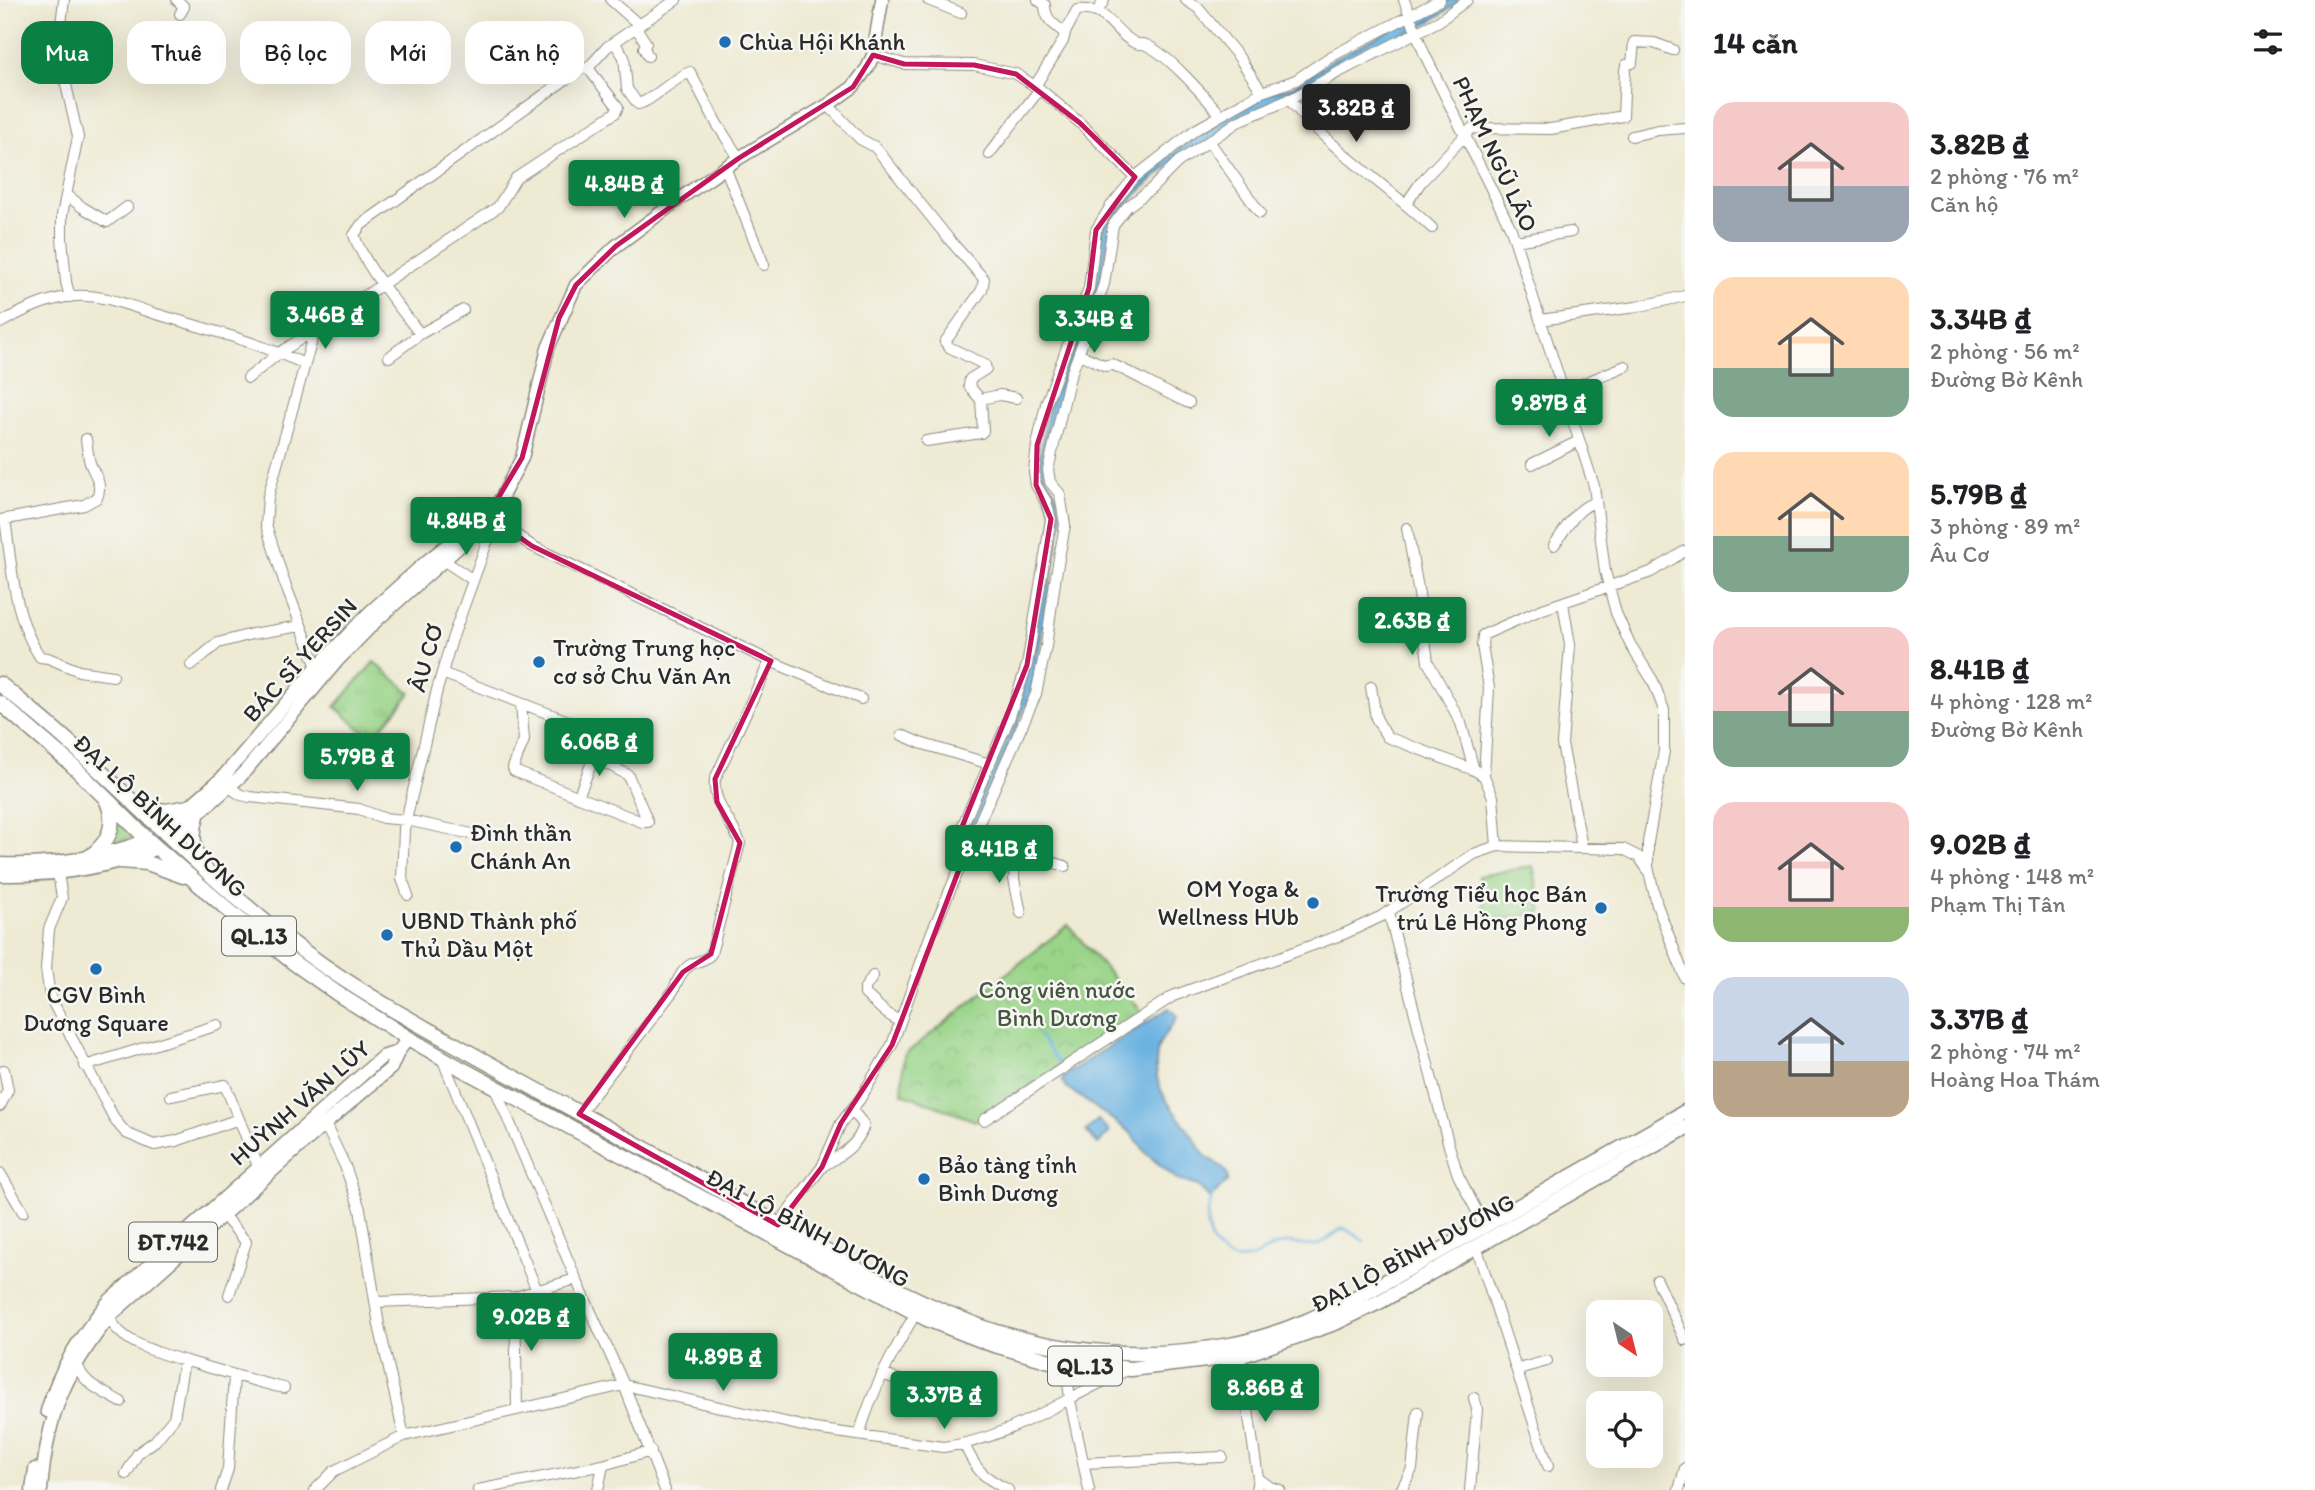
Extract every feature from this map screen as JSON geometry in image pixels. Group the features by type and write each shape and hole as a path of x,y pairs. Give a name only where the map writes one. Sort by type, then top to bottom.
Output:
{"highway":[{"name":"ĐẠI LỘ BÌNH DƯƠNG","path":"0,684 83,755 137,806 166,834 201,877 294,963 408,1038 916,1313 991,1344 1066,1364 1131,1368 1240,1356 1335,1324 1381,1301 1685,1128"},
{"name":"ĐẠI LỘ BÌNH DƯƠNG","path":"0,703 71,764 152,844 310,956 417,1024 431,1025 485,1055 488,1063 675,1165 864,1273 937,1308 996,1332 1069,1348 1144,1354 1231,1345 1289,1328 1338,1307 1485,1227 1685,1112"},
{"path":"88,858 104,844 110,832 111,815 105,798"},
{"path":"120,861 147,863 201,877 194,845 193,811 160,811 137,806"},
{"path":"152,844 166,834"},
{"path":"408,1038 417,1024"},
{"path":"1066,1364 1069,1348"}],"main road":[{"name":"BÁC SĨ YERSIN","path":"166,834 193,811 229,787 321,672 373,616 460,535 492,517 522,457 548,348 576,285 616,246 725,167 853,87 873,55 882,0"},
{"name":"BÁC SĨ YERSIN","path":"408,584 469,538 476,526"},
{"name":"BÁC SĨ YERSIN","path":"193,811 222,778 284,717"},
{"path":"0,864 40,865 152,844"},
{"path":"0,875 58,873 120,861 152,844"},
{"name":"ĐT.742","path":"398,1052 408,1038"},
{"name":"HUỲNH VĂN LŨY","path":"41,1490 44,1453 61,1381 110,1316 391,1068 398,1052"},
{"name":"HUỲNH VĂN LŨY","path":"33,1490 37,1452 61,1381 92,1322 108,1301 382,1057 398,1052"}],"street":[{"path":"64,0 61,24 64,76 78,137 62,215 62,238 70,297"},
{"path":"177,0 184,7 180,14"},
{"path":"611,0 637,25 646,43 643,48 648,56"},
{"path":"420,334 358,245 354,236 361,225 579,70 588,68 614,42 676,0"},
{"path":"928,0 961,13"},
{"path":"1038,0 1045,5 1045,14 1049,20 1065,33"},
{"path":"1073,0 1080,9"},
{"path":"1098,11 1104,0"},
{"path":"1186,0 1198,8 1238,56 1262,92"},
{"path":"1404,0 1410,16"},
{"path":"960,867 957,850 962,827 1009,719 1027,665 1051,519 1046,501 1035,485 1037,444 1046,404 1089,288 1096,230 1110,207 1138,175 1195,130 1262,92 1296,80 1380,29 1440,0"},
{"path":"778,1225 822,1167 841,1123 860,1099 892,1045 931,934 1036,694 1065,525 1060,494 1050,482 1048,470 1069,380 1104,284 1113,225 1127,207 1178,162 1239,121 1290,99 1439,21 1467,0"},
{"path":"989,154 1038,88 1063,41 1073,15 1080,9 1098,11 1135,42 1147,45 1198,89 1221,115"},
{"name":"PHẠM NGŨ LÃO","path":"1410,16 1464,135 1511,229 1594,486 1609,587 1616,613 1630,644 1653,681 1664,710 1663,763 1648,842 1650,874 1657,905 1685,978"},
{"path":"614,42 624,57 627,87 638,104 690,72 717,124 739,158"},
{"path":"1406,204 1421,182 1472,128 1551,129 1623,116 1625,70 1626,65 1632,63 1634,42 1654,43 1673,50"},
{"path":"873,55 904,64 974,65 1016,74 1038,88 1080,123 1150,188"},
{"path":"248,378 278,354 498,207 516,178 615,113 618,107 588,68"},
{"path":"1290,99 1317,131 1406,204 1432,229"},
{"path":"828,105 860,139 875,147 984,279 982,290 945,342 949,347 985,365 986,369 970,379 969,386 981,399 983,430 981,433 926,441"},
{"path":"1632,136 1685,128"},
{"path":"1209,141 1260,213"},
{"path":"725,167 765,265"},
{"path":"67,195 107,222 127,207"},
{"path":"1515,242 1571,232"},
{"path":"1540,320 1636,307 1685,296"},
{"path":"0,323 40,303 70,297 110,298 242,338 305,364"},
{"path":"389,357 420,334 463,310"},
{"path":"315,330 268,497 265,525 301,626 321,672"},
{"path":"1079,354 1106,366 1111,363 1152,382 1154,388 1189,403"},
{"path":"1563,392 1625,366"},
{"path":"981,399 1000,395 1016,398"},
{"path":"86,439 89,461 100,488 97,498 84,505 3,519 18,607 30,641 40,657 79,671 113,676"},
{"path":"1532,464 1579,441"},
{"path":"1554,545 1580,511 1588,504 1596,502"},
{"path":"492,517 532,545 771,661 861,699"},
{"name":"ÂU CƠ","path":"408,895 402,879 406,820 442,673 492,517"},
{"path":"1407,528 1428,662 1461,723 1474,770"},
{"path":"1497,846 1493,797 1484,776 1489,700 1483,635 1651,572 1685,551"},
{"path":"443,560 473,580"},
{"path":"1563,603 1570,645 1562,744 1582,848"},
{"path":"191,665 218,643 226,640 301,626"},
{"path":"579,1114 673,991 682,972 693,963 704,961 711,954 740,843 717,802 715,779 771,661"},
{"path":"442,673 593,732 594,757 578,797"},
{"path":"1371,687 1376,718 1387,737 1484,776"},
{"path":"521,704 524,740 514,771 642,822 648,821 628,775 594,757"},
{"path":"902,735 990,764"},
{"path":"229,787 241,795 255,798 347,807 383,818 406,820 472,834"},
{"path":"973,840 1065,866"},
{"path":"984,1120 1172,996 1346,933 1389,913 1474,854 1497,846 1623,849 1639,857 1650,874"},
{"path":"1015,852 1014,879 1021,913"},
{"path":"58,873 62,898 48,929 47,969 50,998 105,1105 126,1133 154,1145 176,1141 239,1119"},
{"path":"1389,913 1449,1146 1458,1175 1485,1227"},
{"path":"873,976 864,994 900,1022"},
{"path":"85,1066 218,1026"},
{"path":"442,1056 537,1291"},
{"path":"0,1106 8,1090 4,1070"},
{"path":"171,1096 225,1085 258,1166"},
{"path":"494,1086 624,1385 665,1490"},
{"path":"822,1167 846,1152 861,1135 864,1125 852,1110"},
{"path":"325,1124 345,1166 360,1209 404,1436"},
{"path":"0,1173 23,1212"},
{"path":"223,1215 246,1242 229,1295"},
{"path":"1476,1246 1548,1466"},
{"path":"376,1302 515,1297 576,1279"},
{"path":"1657,1280 1685,1340"},
{"path":"515,1297 517,1409"},
{"path":"859,1435 869,1400 916,1313"},
{"path":"110,1316 112,1324 134,1342 184,1361 284,1388"},
{"path":"1240,1356 1258,1478 1256,1490"},
{"path":"126,1475 138,1453 155,1441 174,1418 184,1361"},
{"path":"1518,1369 1547,1361"},
{"path":"77,1362 78,1371 84,1378 121,1402"},
{"path":"1066,1364 1070,1400 1088,1490"},
{"path":"315,1490 334,1471 404,1436 624,1385 815,1429 930,1447 964,1444 1007,1430 1131,1368"},
{"path":"882,1374 918,1386 961,1394"},
{"path":"221,1490 228,1469 234,1376"},
{"path":"1471,1490 1477,1409 1475,1398"},
{"path":"1401,1490 1412,1469 1418,1412"},
{"path":"964,1444 974,1465 983,1475 1009,1490"},
{"path":"478,1490 603,1465 651,1451"},
{"path":"1083,1463 1222,1457"},
{"path":"598,1490 603,1465"},
{"path":"1682,1484 1685,1468"},
{"path":"1258,1478 1269,1487 1280,1490"}],"highlighted area":[{"path":"873,55 904,64 974,65 1016,74 1080,123 1135,177 1096,230 1089,288 1037,445 1036,485 1051,519 1027,665 962,827 960,867 892,1045 841,1123 822,1167 778,1225 579,1114 683,972 711,954 740,843 717,802 715,779 771,661 532,546 488,515 522,458 559,318 576,285 616,246 739,158 853,87"}],"green space":[{"path":"374,662 411,693 372,739 335,707"},
{"path":"119,819 137,835 113,844"},
{"path":"1533,866 1542,912 1487,922 1479,876"},
{"name":"Công viên nước Bình Dương","path":"1068,925 1144,1014 975,1121 902,1093 904,1055"}],"water":[{"path":"1445,0 1462,0 1433,20 1330,71 1184,154 1149,182 1114,218 1097,294 1068,371 1046,455 1044,474 1056,494 1062,519 1034,679 1027,703 970,838 964,837 1020,700 1054,518 1039,478 1045,426 1051,400 1092,288 1102,226 1116,204 1149,170 1220,120 1270,92 1292,87 1332,60"},
{"path":"1169,1008 1177,1017 1159,1044 1156,1062 1159,1085 1202,1152 1226,1172 1228,1180 1209,1197 1198,1186 1178,1180 1147,1154 1130,1132 1066,1087 1062,1080 1068,1073"},
{"path":"1098,1120 1110,1132 1098,1144 1086,1131"}],"waterway":[{"path":"1039,1035 1068,1076"},
{"path":"1213,1193 1207,1219 1210,1237 1219,1251 1233,1259 1251,1258 1285,1243 1317,1245 1344,1228 1364,1241"}],"place":[{"name":"Chùa Hội Khánh","path":"725,42"},
{"name":"Trường Trung học cơ sở Chu Văn An","path":"539,662"},
{"name":"Đình thần Chánh An","path":"456,847"},
{"name":"OM Yoga & Wellness HUb","path":"1313,903"},
{"name":"Trường Tiểu học Bán trú Lê Hồng Phong","path":"1601,908"},
{"name":"UBND Thành phố Thủ Dầu Một","path":"387,935"},
{"name":"CGV Bình Dương Square","path":"96,969"},
{"name":"Bảo tàng tỉnh Bình Dương","path":"924,1179"}]}
